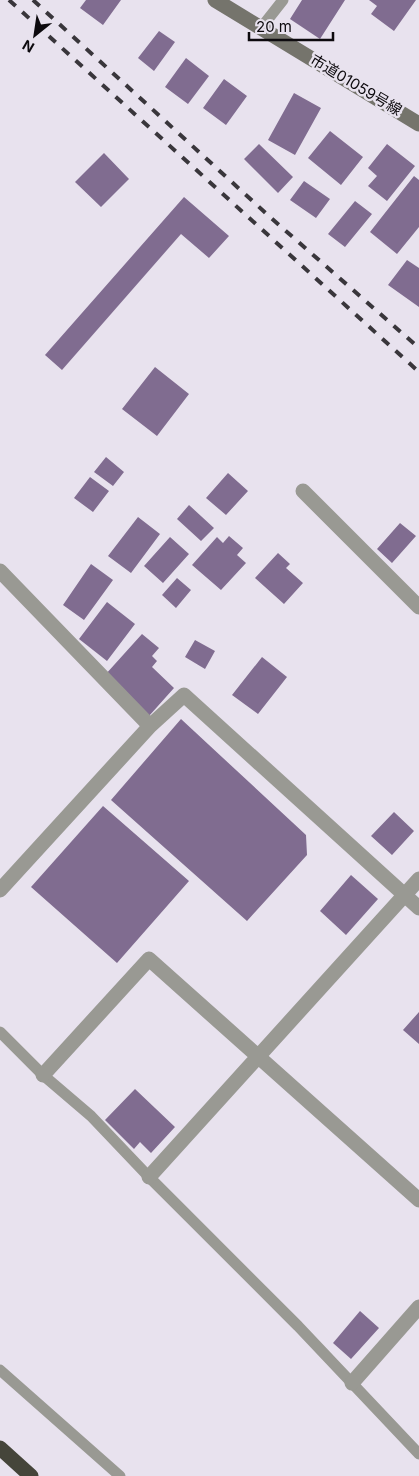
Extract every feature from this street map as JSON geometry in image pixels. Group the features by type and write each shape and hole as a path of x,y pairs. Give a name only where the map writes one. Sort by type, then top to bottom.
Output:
{"highway":[{"path":"0,1448 31,1476"}],"street":[{"name":"市道01059号線","path":"215,0 419,124"},
{"path":"303,491 419,608"},
{"path":"0,570 150,726"},
{"path":"0,890 150,726 184,695 419,908"},
{"path":"149,1177 419,879"},
{"path":"44,1075 149,958 419,1200"},
{"path":"352,1383 419,1307"}],"lane":[{"path":"261,28 283,0"},
{"path":"0,1032 44,1075 91,1116 291,1319 419,1454"},
{"path":"0,1370 120,1476"}],"building":[{"path":"86,0 121,0 103,25 80,8"},
{"path":"302,0 345,0 320,39 290,19"},
{"path":"369,0 416,0 394,31 371,14 377,6"},
{"path":"159,31 175,42 154,71 138,58"},
{"path":"186,58 209,76 188,104 165,87"},
{"path":"224,79 247,96 226,125 203,108"},
{"path":"294,93 321,108 295,155 268,140"},
{"path":"330,131 363,157 341,185 308,158"},
{"path":"259,144 293,177 278,193 244,159"},
{"path":"387,144 415,166 387,201 368,186 377,176 368,168"},
{"path":"104,153 129,179 101,207 75,182"},
{"path":"414,176 419,180 419,227 397,254 370,232"},
{"path":"304,181 330,199 316,218 290,200"},
{"path":"184,197 229,236 209,258 181,234 62,370 45,355"},
{"path":"355,201 372,214 345,247 328,234"},
{"path":"407,260 419,268 419,307 388,285"},
{"path":"155,367 189,394 157,436 122,409"},
{"path":"106,457 124,472 113,486 94,472"},
{"path":"228,473 248,491 226,515 206,498"},
{"path":"90,477 109,491 93,512 74,498"},
{"path":"189,505 214,528 201,541 177,519"},
{"path":"138,517 160,534 131,573 108,556"},
{"path":"400,523 416,536 392,563 377,549"},
{"path":"229,536 243,548 237,555 246,563 221,590 192,565 217,537 223,543"},
{"path":"170,537 189,554 163,583 144,566"},
{"path":"278,553 290,564 286,568 303,583 284,604 255,578"},
{"path":"91,564 113,580 84,620 63,605"},
{"path":"177,578 191,590 176,608 162,595"},
{"path":"107,602 135,624 107,661 79,639"},
{"path":"142,634 159,648 152,656 157,661 152,667 174,688 149,716 105,675"},
{"path":"195,640 215,651 205,669 185,657"},
{"path":"262,657 287,677 258,714 232,695"},
{"path":"181,719 306,835 307,855 247,921 111,800"},
{"path":"103,806 189,881 117,963 31,887"},
{"path":"394,812 414,831 392,855 371,836"},
{"path":"351,875 378,899 346,935 320,911"},
{"path":"419,1012 419,1044 403,1030"},
{"path":"135,1089 175,1127 151,1153 140,1142 134,1149 105,1120"},
{"path":"360,1311 379,1328 351,1359 333,1343"}],"railway":[{"path":"9,0 419,372"},
{"path":"33,0 270,217 419,348"}]}
